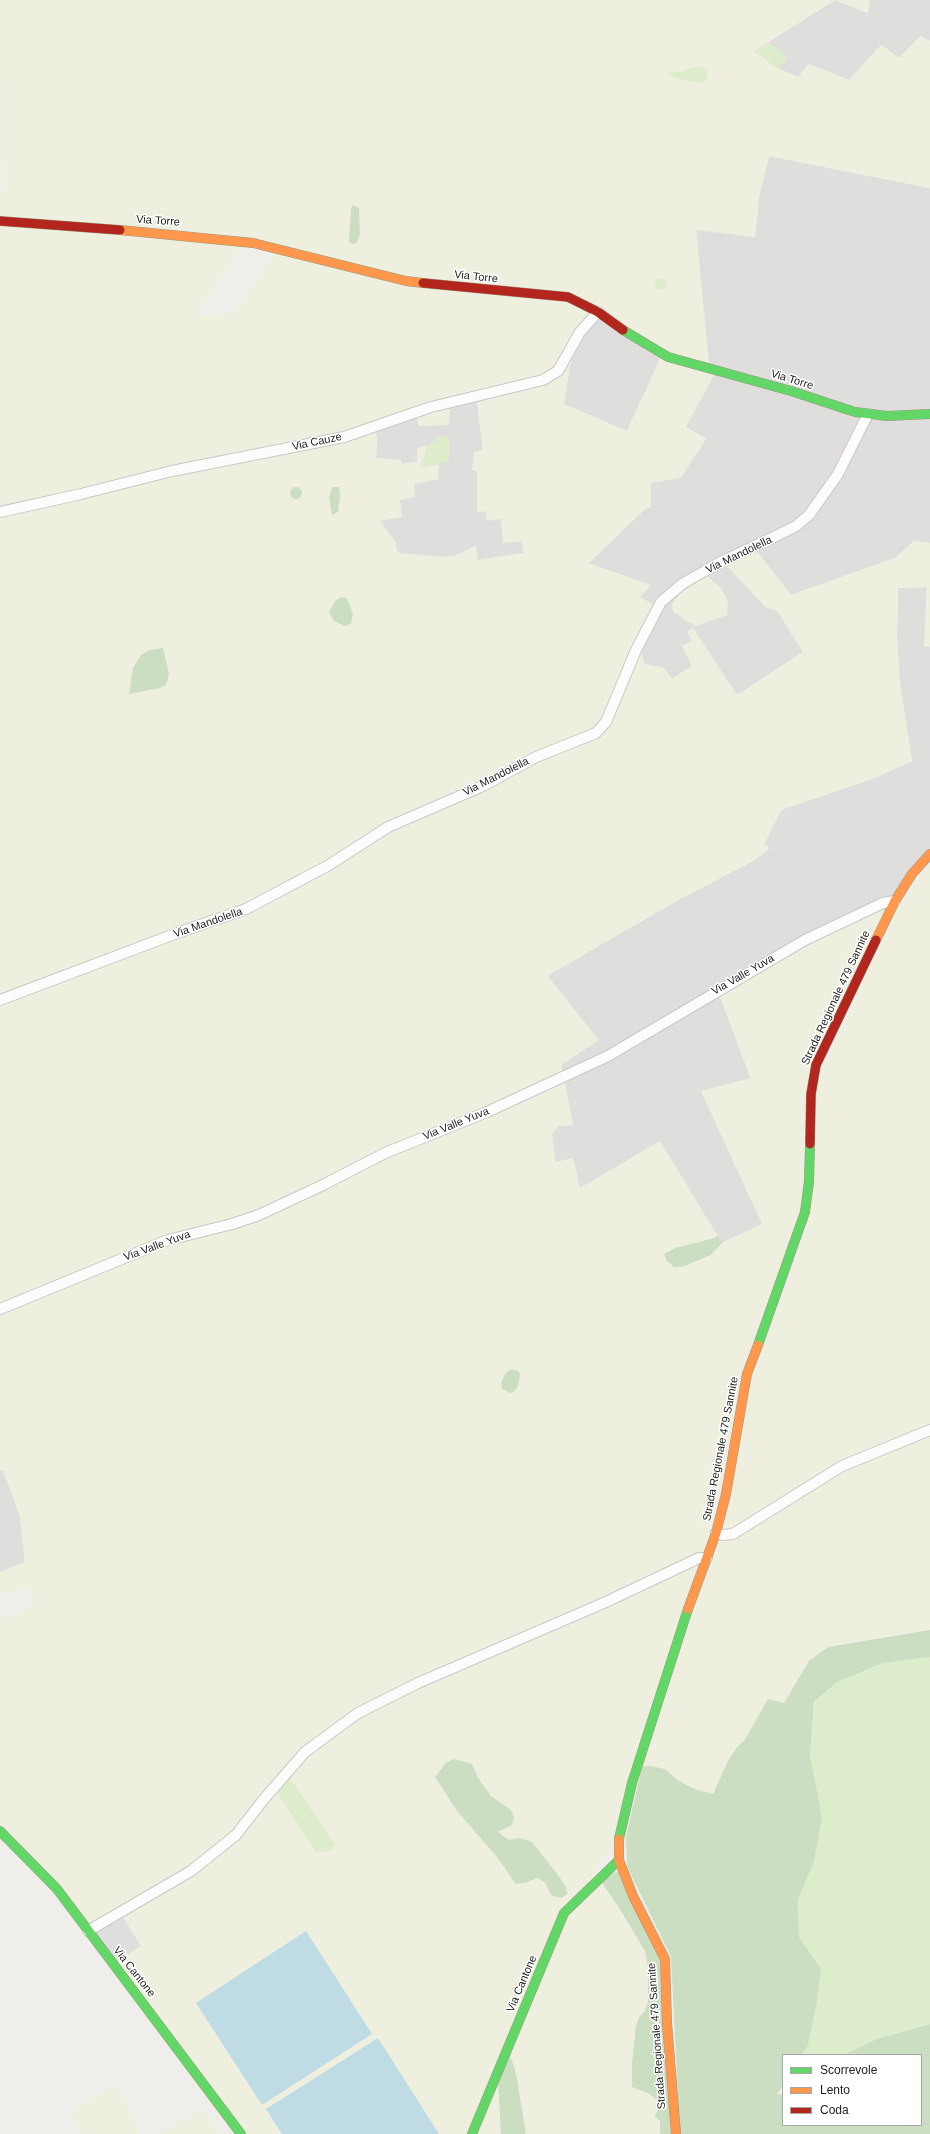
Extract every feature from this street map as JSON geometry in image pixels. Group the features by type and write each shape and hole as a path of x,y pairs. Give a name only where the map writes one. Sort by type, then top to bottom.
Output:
{"main road":[{"name":"Via Torre","path":"0,221 182,235 253,243 406,281 568,297 598,312 644,344 668,357 868,414 906,416 930,414"},
{"name":"Strada Regionale 479 Sannite","path":"676,2134 667,2023 665,1959 633,1896 619,1860 619,1836 632,1783 685,1617 716,1533 726,1494 747,1374 805,1212 809,1181 811,1094 816,1065 895,901 912,874 930,854"},
{"name":"Via Cantone","path":"0,1831 57,1889 241,2134"},
{"name":"Via Cantone","path":"472,2134 564,1913 619,1860"}],"street":[{"name":"Via Cauze","path":"0,512 172,471 344,437 431,407 543,380 558,371 580,332 598,312"},
{"name":"Via Mandolella","path":"0,1000 180,932 246,909 329,864 388,827 483,786 536,756 601,730 606,722 636,650 661,602 677,588 703,572 790,529 809,515 838,474 852,449 868,414"},
{"name":"Via Valle Yuva","path":"0,1309 168,1240 232,1224 259,1215 323,1185 385,1153 487,1112 608,1056 806,940 883,903 895,901"},
{"path":"716,1533 723,1535 733,1534 842,1466 930,1430"},
{"path":"88,1931 191,1872 236,1835 264,1799 305,1752 358,1712 418,1683 606,1602 699,1558 707,1558"}],"shaded area":[{"path":"835,0 867,13 870,0 930,0 930,41 920,37 899,58 881,45 849,80 809,64 799,77 777,68 754,51"},
{"path":"769,156 930,188 930,543 914,541 895,558 791,595 755,549 728,563 727,566 765,606 778,612 803,652 737,695 693,629 692,666 672,679 664,668 644,664 638,640 640,597 650,585 588,564 644,510 651,483 706,439 686,427 661,357 627,431 564,404 571,360 585,331 603,307 708,363 696,229 755,237 759,197"},
{"path":"477,400 483,451 472,470 477,471 477,512 486,511 501,519 523,541 523,553 478,560 476,546 454,556 442,557 397,553 395,541 379,520 413,484 438,479 426,446 417,462 401,464 401,460 376,458 377,440 375,429 416,415"},
{"path":"927,587 924,647 930,647 930,848 886,910 874,911 804,947 720,997 751,1079 701,1091 763,1224 722,1243 580,1188 555,1162 552,1134 558,1126 573,1125 561,1065 598,1040 547,975 682,898 755,860 770,848 764,844 781,810 875,778 912,761 900,684 897,639 898,588"},
{"path":"3,1470 20,1516 25,1562 0,1572 0,1471"},
{"path":"118,1909 141,1946 116,1962 89,1926"}],"green space":[{"path":"0,0 835,0 754,51 777,68 798,77 808,64 849,80 881,45 899,58 920,36 930,41 930,188 769,156 759,197 755,237 696,230 709,363 677,356 647,341 603,308 585,331 571,360 564,404 627,431 661,357 714,375 686,427 706,439 681,478 651,483 651,507 644,510 588,563 651,585 640,597 655,606 638,640 644,664 664,668 672,679 692,666 682,646 692,641 687,631 693,628 737,695 803,652 778,612 765,606 727,566 728,563 755,549 791,595 895,558 914,541 930,543 930,647 924,647 927,587 898,588 897,639 900,684 912,761 875,778 781,810 764,844 770,848 755,860 682,898 547,976 599,1040 561,1065 573,1124 558,1126 552,1134 555,1162 573,1158 580,1188 660,1141 722,1243 762,1224 701,1091 751,1078 720,997 804,947 874,911 886,910 817,1050 803,1193 721,1493 613,1848 594,1869 645,1951 648,1968 648,2002 645,2011 639,2017 636,2026 632,2062 632,2087 648,2093 660,2103 655,2117 660,2121 660,2134 242,2134 116,1962 141,1946 118,1909 89,1926 0,1829 0,1619 34,1607 27,1586 2,1596 0,1591 0,1572 25,1562 20,1516 3,1470 0,1471 0,195 2,194","holes":["244,243 276,250 235,310 224,315 196,315","477,400 483,450 474,452 472,470 477,471 477,512 486,511 487,521 501,519 503,543 522,541 523,553 478,560 476,546 454,556 442,557 398,553 395,541 379,521 402,517 400,500 415,497 414,484 438,479 439,464 420,468 427,446 417,448 417,462 402,464 401,460 376,458 377,440 375,429 417,415 418,426 449,425 450,407"]},
{"path":"835,0 870,0 868,13"},
{"path":"769,42 788,58 778,69 754,51"},
{"path":"694,67 702,67 708,70 706,80 701,83 682,80 673,77 669,72 682,72"},
{"path":"353,205 359,208 360,235 356,244 349,242 351,208"},
{"path":"661,278 665,280 667,284 665,288 661,290 657,288 655,284 657,280"},
{"path":"436,436 449,437 449,461 420,468 427,446 430,445 431,442 436,442"},
{"path":"298,487 301,488 301,498 294,499 291,498 290,491 291,488"},
{"path":"332,487 339,487 340,496 338,512 332,515 329,497"},
{"path":"706,575 721,588 728,601 727,615 696,626 686,621 673,611 672,604 684,588"},
{"path":"341,597 347,598 353,614 351,624 345,626 334,621 329,612 336,600"},
{"path":"163,648 169,674 166,685 160,688 129,694 133,668 141,655 150,650"},
{"path":"930,863 930,1630 828,1647 810,1661 784,1703 768,1699 744,1741 737,1747 729,1759 713,1794 697,1790 679,1781 665,1769 642,1767 753,1375 805,1235 818,1079 900,904"},
{"path":"718,1236 722,1243 711,1255 682,1267 674,1267 667,1261 664,1254 675,1248"},
{"path":"511,1369 518,1371 520,1374 518,1386 515,1391 511,1393 502,1389 501,1383 505,1374"},
{"path":"930,1630 930,1657 883,1663 837,1682 814,1702 810,1756 822,1817 814,1862 798,1899 799,1937 821,1969 817,2001 808,2045 803,2054 782,2054 782,2087 777,2095 782,2093 782,2126 922,2126 922,2054 846,2054 877,2039 930,2024 930,2134 680,2134 671,1957 627,1866 626,1837 642,1767 650,1766 665,1769 679,1781 697,1790 713,1794 729,1759 737,1747 744,1741 768,1699 784,1703 809,1661 828,1647"},
{"path":"930,1657 930,2024 877,2039 846,2054 803,2054 808,2045 817,2001 821,1969 799,1937 798,1899 814,1862 822,1817 810,1756 815,1702 837,1682 884,1663"},
{"path":"454,1759 472,1764 478,1778 491,1796 511,1810 514,1818 512,1825 498,1832 509,1840 518,1838 531,1841 558,1875 566,1887 567,1894 561,1898 551,1895 545,1882 537,1878 528,1882 516,1884 497,1857 457,1811 435,1777 446,1763"},
{"path":"289,1777 336,1846 327,1851 316,1852 277,1792"},
{"path":"618,1871 661,1960 671,2134 660,2134 660,2121 655,2117 660,2103 648,2093 632,2087 632,2062 636,2026 639,2017 645,2011 648,2002 648,1968 645,1951 618,1906 600,1880"},
{"path":"510,2057 517,2079 526,2134 501,2134 498,2080"},
{"path":"118,2083 140,2134 81,2134 69,2112"},
{"path":"202,2108 222,2134 158,2134 158,2133"}],"water":[{"path":"306,1931 372,2034 262,2105 196,2003"},
{"path":"378,2038 439,2134 282,2134 266,2109"}],"traffic: fast":[{"path":"623,330 668,357 791,391 855,412 887,416 930,414"},
{"path":"758,1345 805,1212 809,1181 810,1144"},
{"path":"619,1839 632,1783 688,1609"},
{"path":"0,1831 57,1889 241,2134"},
{"path":"472,2134 564,1913 619,1860"}],"traffic: slow":[{"path":"120,230 253,243 406,281 423,283"},
{"path":"876,940 895,901 912,874 930,854"},
{"path":"688,1609 716,1533 726,1494 747,1374 758,1345"},
{"path":"619,1839 619,1860 633,1896 665,1959 667,2023 676,2134"}],"traffic: jam":[{"path":"0,221 120,230"},
{"path":"423,283 568,297 598,312 623,330"},
{"path":"810,1144 811,1094 816,1065 876,940"}]}
